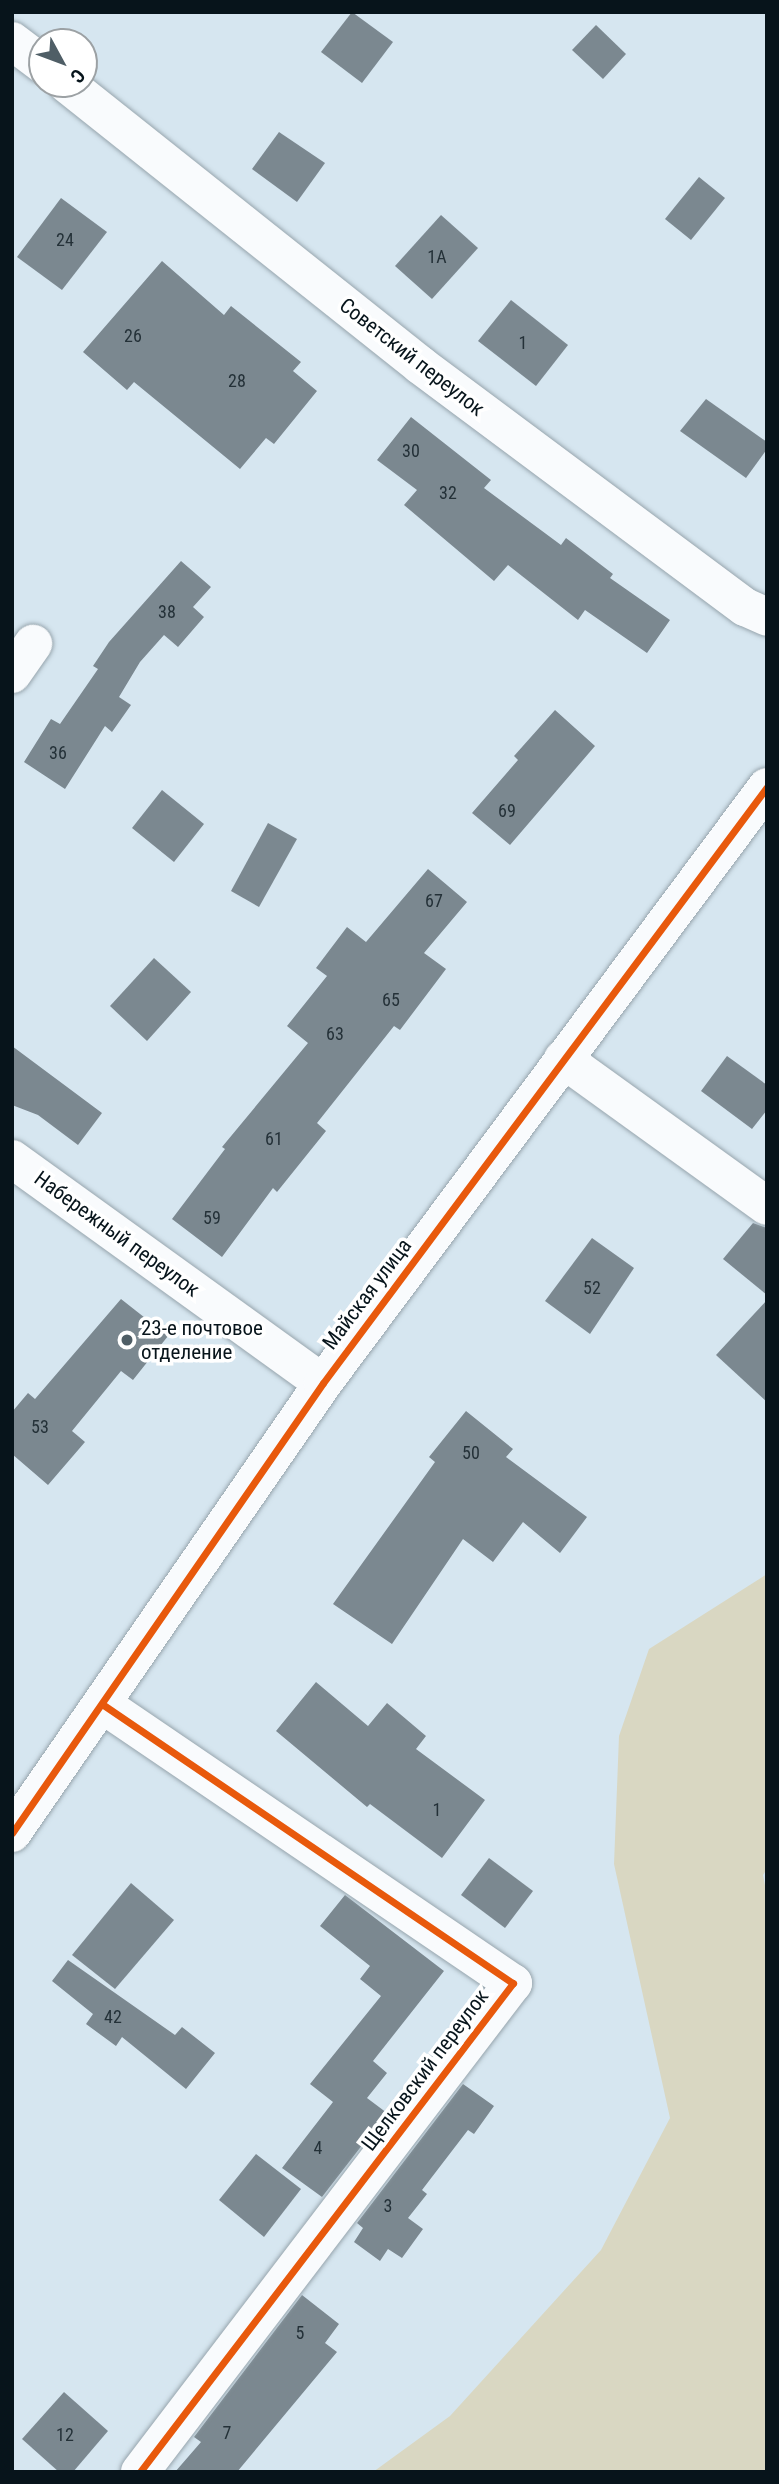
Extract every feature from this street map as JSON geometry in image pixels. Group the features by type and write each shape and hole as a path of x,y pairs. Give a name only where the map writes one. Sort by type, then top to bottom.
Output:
{"street":[{"path":"12,41 28,53"},
{"name":"Советский переулок","path":"85,98 420,365 745,607 767,617"},
{"name":"Майская улица","path":"12,1833 323,1383 767,787"},
{"path":"563,1059 767,1206"},
{"name":"Набережный переулок","path":"12,1159 323,1383"},
{"name":"Щелковский переулок","path":"102,1704 513,1983 140,2472"}],"shaded area":[{"path":"767,1574 767,1869 763,1875 767,1896 767,2472 373,2472 450,2416 601,2250 670,2118 614,1864 619,1736 649,1649"}],"building":[{"path":"352,12 393,42 362,83 321,52"},
{"path":"596,25 626,54 603,79 572,50"},
{"path":"279,132 325,163 297,202 252,169"},
{"path":"699,177 725,198 691,240 665,219"},
{"path":"61,198 107,232 62,290 17,257"},
{"path":"441,215 478,248 432,299 395,266"},
{"path":"162,261 224,315 231,306 301,362 293,371 317,391 274,444 266,438 240,469 134,382 127,390 83,352"},
{"path":"511,300 568,345 536,386 478,341"},
{"path":"706,399 767,442 767,449 746,478 680,431"},
{"path":"411,417 491,480 484,488 561,545 566,538 613,574 610,578 670,620 647,653 585,610 578,620 508,565 494,581 404,505 417,490 377,460"},
{"path":"181,561 211,587 193,607 204,617 178,647 164,635 140,662 119,697 131,705 112,732 105,726 65,789 24,762 51,719 60,724 98,669 93,666 109,642"},
{"path":"555,710 595,746 510,845 472,813 518,760 514,756"},
{"path":"162,790 204,824 174,862 132,828"},
{"path":"268,823 297,839 259,907 231,891"},
{"path":"428,869 467,902 424,953 446,969 400,1030 394,1026 317,1123 326,1131 277,1192 273,1188 222,1257 172,1219 225,1149 222,1147 308,1043 287,1026 327,976 316,968 347,927 366,942"},
{"path":"154,958 191,992 147,1041 110,1006"},
{"path":"12,1046 102,1113 78,1145 38,1115 12,1105"},
{"path":"727,1056 767,1085 767,1110 752,1129 701,1091"},
{"path":"753,1223 767,1228 767,1295 723,1259"},
{"path":"592,1238 634,1268 590,1334 545,1301"},
{"path":"121,1299 168,1336 133,1380 121,1371 72,1431 85,1442 48,1485 12,1454 12,1412 28,1393 35,1399"},
{"path":"767,1300 767,1402 716,1355"},
{"path":"466,1411 513,1449 506,1457 587,1517 560,1553 523,1522 493,1562 463,1539 392,1644 333,1604 435,1462 429,1457"},
{"path":"316,1682 368,1726 387,1703 426,1736 416,1749 485,1800 442,1858 370,1804 367,1807 276,1731"},
{"path":"489,1858 533,1891 505,1928 461,1895"},
{"path":"131,1883 174,1920 115,1989 72,1955"},
{"path":"345,1895 444,1971 373,2061 387,2073 367,2098 387,2113 322,2197 282,2168 333,2102 310,2084 381,1996 360,1979 370,1966 320,1926"},
{"path":"68,1960 175,2035 182,2027 215,2053 186,2089 122,2037 116,2046 86,2024 93,2014 52,1981"},
{"path":"463,2084 494,2106 474,2134 468,2130 422,2190 427,2194 408,2218 423,2229 402,2258 388,2249 380,2261 354,2242 363,2228 357,2223"},
{"path":"256,2154 301,2189 264,2237 219,2200"},
{"path":"302,2295 339,2324 325,2343 337,2352 237,2472 175,2472 201,2442 194,2437"},
{"path":"64,2392 108,2431 73,2472 59,2472 22,2439"}],"cycle path":[{"path":"12,1833 323,1383 767,787"},
{"path":"102,1704 513,1983 140,2472"}],"place":[{"name":"23-е почтовое отделение","path":"127,1340"}]}
